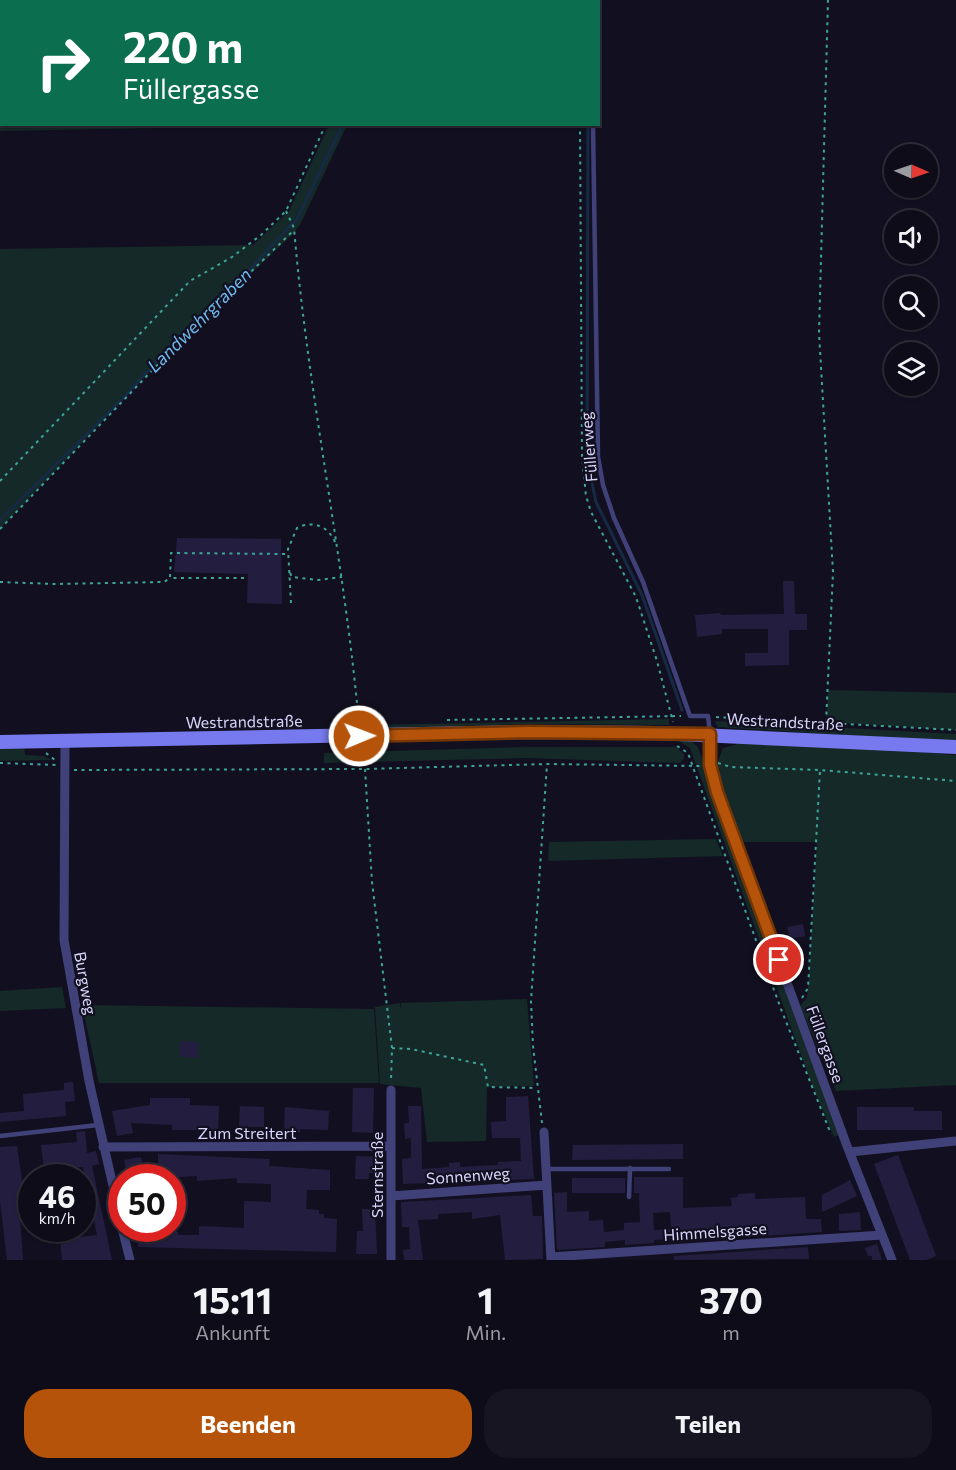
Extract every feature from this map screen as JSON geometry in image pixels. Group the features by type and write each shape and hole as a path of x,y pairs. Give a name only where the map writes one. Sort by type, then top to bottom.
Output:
{"main road":[{"name":"Westrandstraße","path":"0,742 359,730 710,734 956,747"}],"street":[{"name":"Füllergasse","path":"710,734 710,765 717,792 892,1260"},
{"name":"Burgweg","path":"65,741 64,940 108,1169"},
{"name":"Sternstraße","path":"391,1090 392,1260"},
{"path":"544,1132 551,1259"},
{"path":"850,1152 956,1141"},
{"name":"Zum Streitert","path":"103,1148 391,1146"},
{"name":"Sonnenweg","path":"391,1196 547,1185"},
{"name":"Himmelsgasse","path":"551,1259 882,1235"},
{"name":"Burgweg","path":"126,1242 130,1260"}],"lane":[{"name":"Füllerweg","path":"593,126 596,408 598,457 603,485 614,518 643,582 690,716 708,716"},
{"path":"708,716 710,734"},
{"path":"0,1136 98,1125"},
{"path":"629,1197 630,1168"},
{"path":"546,1169 669,1169"}],"path":[{"path":"826,722 833,572 819,333 828,0"},
{"path":"0,481 190,281 232,257 286,210 325,126"},
{"path":"286,210 294,229 306,350 342,577 359,730"},
{"path":"0,529 189,332 294,229"},
{"path":"598,526 603,524"},
{"path":"291,603 288,554 291,537 297,528 311,525 327,530 337,550"},
{"path":"170,578 171,553 176,551 288,554"},
{"path":"289,571 292,576 302,578 342,577"},
{"path":"0,582 55,584 164,582 170,578 244,578"},
{"path":"708,716 956,730"},
{"path":"673,743 688,753 782,1009 833,1138"},
{"path":"0,763 65,767 365,769 547,764 693,767 710,765 820,770 956,781"},
{"path":"544,1132 537,1088 531,1001 547,764"},
{"path":"365,769 372,882 392,1048 391,1090"},
{"path":"795,1003 805,996 808,988 820,770"},
{"path":"392,1048 411,1049 484,1065 488,1088 537,1088"}],"green space":[{"path":"0,126 264,126 0,131"},
{"path":"329,126 347,126 300,225 293,234 189,331 0,529 0,249 253,245 289,211"},
{"path":"828,690 956,693 956,730 826,722"},
{"path":"669,719 669,725 529,724 368,729 367,725"},
{"path":"715,722 956,734 956,742 718,727"},
{"path":"677,740 692,742 698,747 839,1135 834,1137 812,1085 690,748"},
{"path":"741,743 830,744 956,755 956,1085 836,1091 800,1006 807,998 808,989 817,842 742,842 719,777 717,764 723,748"},
{"path":"0,747 24,747 25,755 44,756 52,760 0,761"},
{"path":"525,747 676,747 684,754 684,759 679,763 526,758 324,763 324,753"},
{"path":"716,839 723,856 548,861 549,842"},
{"path":"62,987 66,1008 0,1011 0,991"},
{"path":"527,999 534,1086 487,1087 486,1141 427,1142 421,1088 380,1084 375,1007 400,1003 401,1010 401,1003"},
{"path":"82,1005 374,1009 379,1083 99,1083"}],"building":[{"path":"177,538 281,539 282,604 247,603 248,574 174,572"},
{"path":"783,581 794,581 795,614 807,614 807,630 789,630 789,665 745,666 745,653 768,653 768,629 722,629 722,634 697,637 695,615 784,614"},
{"path":"803,924 805,936 790,939 787,927"},
{"path":"180,1041 198,1042 198,1058 180,1057"},
{"path":"73,1082 75,1101 65,1102 66,1116 0,1122 0,1113 24,1111 23,1094 64,1090 64,1083"},
{"path":"353,1088 374,1088 373,1133 352,1132"},
{"path":"528,1096 534,1179 403,1184 402,1159 411,1158 411,1138 405,1139 404,1123 409,1123 408,1106 421,1106 422,1169 449,1167 449,1163 460,1162 460,1167 498,1165 498,1162 521,1161 520,1138 492,1138 491,1122 506,1121 506,1097"},
{"path":"150,1098 190,1098 190,1105 219,1106 218,1130 172,1130 172,1125 131,1123 133,1133 117,1136 112,1111 150,1105"},
{"path":"240,1106 264,1107 264,1127 239,1127"},
{"path":"285,1107 329,1111 328,1130 300,1129 300,1133 284,1132"},
{"path":"857,1107 914,1107 914,1111 942,1111 942,1130 857,1130"},
{"path":"85,1131 87,1153 96,1151 99,1164 43,1164 41,1145 77,1142 76,1132"},
{"path":"683,1144 683,1159 572,1160 573,1145"},
{"path":"17,1146 20,1164 18,1242 22,1242 23,1260 7,1260 0,1201 0,1147"},
{"path":"158,1154 270,1159 269,1166 330,1170 330,1190 307,1190 306,1209 319,1210 319,1214 324,1214 324,1218 337,1219 336,1252 138,1247 138,1242 186,1242 186,1235 199,1235 199,1226 244,1228 244,1201 271,1202 271,1184 237,1183 237,1178 197,1181 197,1176 186,1177 186,1164 158,1164"},
{"path":"898,1155 936,1256 926,1260 910,1260 874,1164"},
{"path":"356,1156 376,1157 376,1174 369,1173 369,1179 355,1179"},
{"path":"141,1157 142,1164 125,1164 124,1160"},
{"path":"634,1177 683,1177 683,1208 732,1206 731,1198 738,1197 738,1194 755,1193 755,1199 805,1197 806,1219 821,1219 822,1232 672,1242 672,1239 654,1240 654,1243 625,1245 625,1240 605,1242 605,1247 557,1250 554,1193 567,1192 567,1212 589,1211 589,1221 603,1220 604,1232 624,1230 624,1223 640,1222 639,1193 634,1193","holes":["670,1212 671,1229 654,1230 653,1213"]},
{"path":"572,1178 625,1178 625,1193 572,1193"},
{"path":"850,1180 857,1196 822,1212 822,1195"},
{"path":"96,1185 112,1260 62,1260 60,1242 96,1242"},
{"path":"531,1195 533,1216 542,1216 543,1259 505,1260 500,1215 472,1219 472,1212 438,1214 438,1219 418,1220 423,1260 404,1260 403,1250 410,1249 409,1227 402,1227 401,1202"},
{"path":"362,1209 375,1209 377,1254 356,1254 357,1231 363,1231"},
{"path":"860,1212 861,1230 839,1231 839,1214"},
{"path":"877,1244 882,1260 872,1260 872,1256 868,1256 865,1248"},
{"path":"808,1247 809,1259 674,1260 674,1256"}],"waterway":[{"name":"Landwehrgraben","path":"0,520 127,394 183,331 214,307 297,219 342,126"},
{"path":"588,126 587,459 596,502 642,595 682,710"}],"route":[{"path":"359,736 529,732 710,734 710,765 717,792 779,960"}]}
